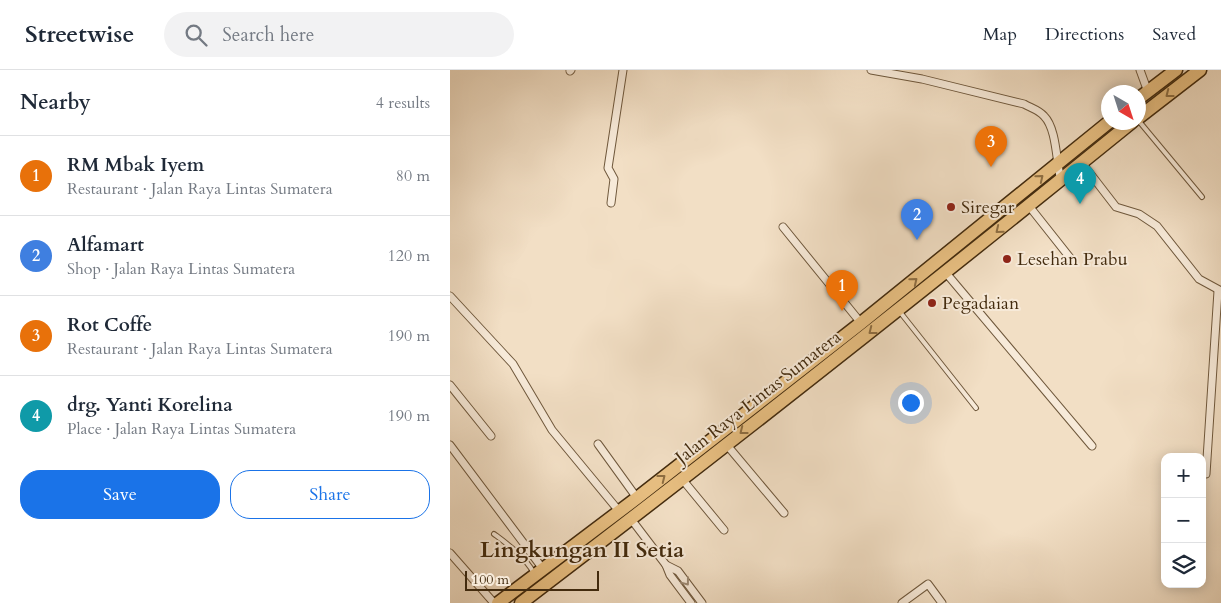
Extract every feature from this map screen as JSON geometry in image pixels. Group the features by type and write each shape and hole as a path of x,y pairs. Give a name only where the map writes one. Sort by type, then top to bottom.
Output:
{"highway":[{"path":"1146,93 1176,70"},
{"path":"1146,113 1200,70"},
{"name":"Jalan Raya Lintas Sumatera","path":"498,603 619,512 861,323 1101,128"},
{"name":"Jalan Raya Lintas Sumatera","path":"521,603 946,273 1122,130"}],"street":[{"path":"611,203 614,179 608,168 623,70"},
{"path":"871,70 964,89 1024,104 1036,110 1044,115 1053,132 1061,180"},
{"path":"1140,70 1142,85"},
{"path":"1082,163 1116,207 1139,214 1157,226 1199,279 1220,291 1206,474"},
{"path":"1029,206 1072,259"},
{"path":"783,228 861,323"},
{"path":"946,273 1092,446"},
{"path":"450,296 513,364 552,430 619,512"},
{"path":"450,385 492,436"},
{"path":"598,444 637,498"},
{"path":"726,444 784,513"},
{"path":"450,445 539,572"},
{"path":"682,479 724,530"},
{"path":"631,519 666,565 670,575 691,603"},
{"path":"450,553 494,603"},
{"path":"666,565 678,572 702,603"},
{"path":"902,603 928,584 942,603"}],"lane":[{"path":"1146,129 1202,197"},
{"path":"898,310 976,408"},
{"path":"494,534 511,546 517,554 522,556 539,572"}],"place":[{"name":"Rot Coffe","path":"991,167"},
{"name":"drg. Yanti Korelina","path":"1080,204"},
{"name":"Siregar","path":"951,207"},
{"name":"Alfamart","path":"917,240"},
{"name":"Lesehan Prabu","path":"1007,259"},
{"name":"Pegadaian","path":"932,303"},
{"name":"RM Mbak Iyem","path":"842,311"}],"district":[{"name":"Lingkungan II Setia","path":"582,549"}]}
